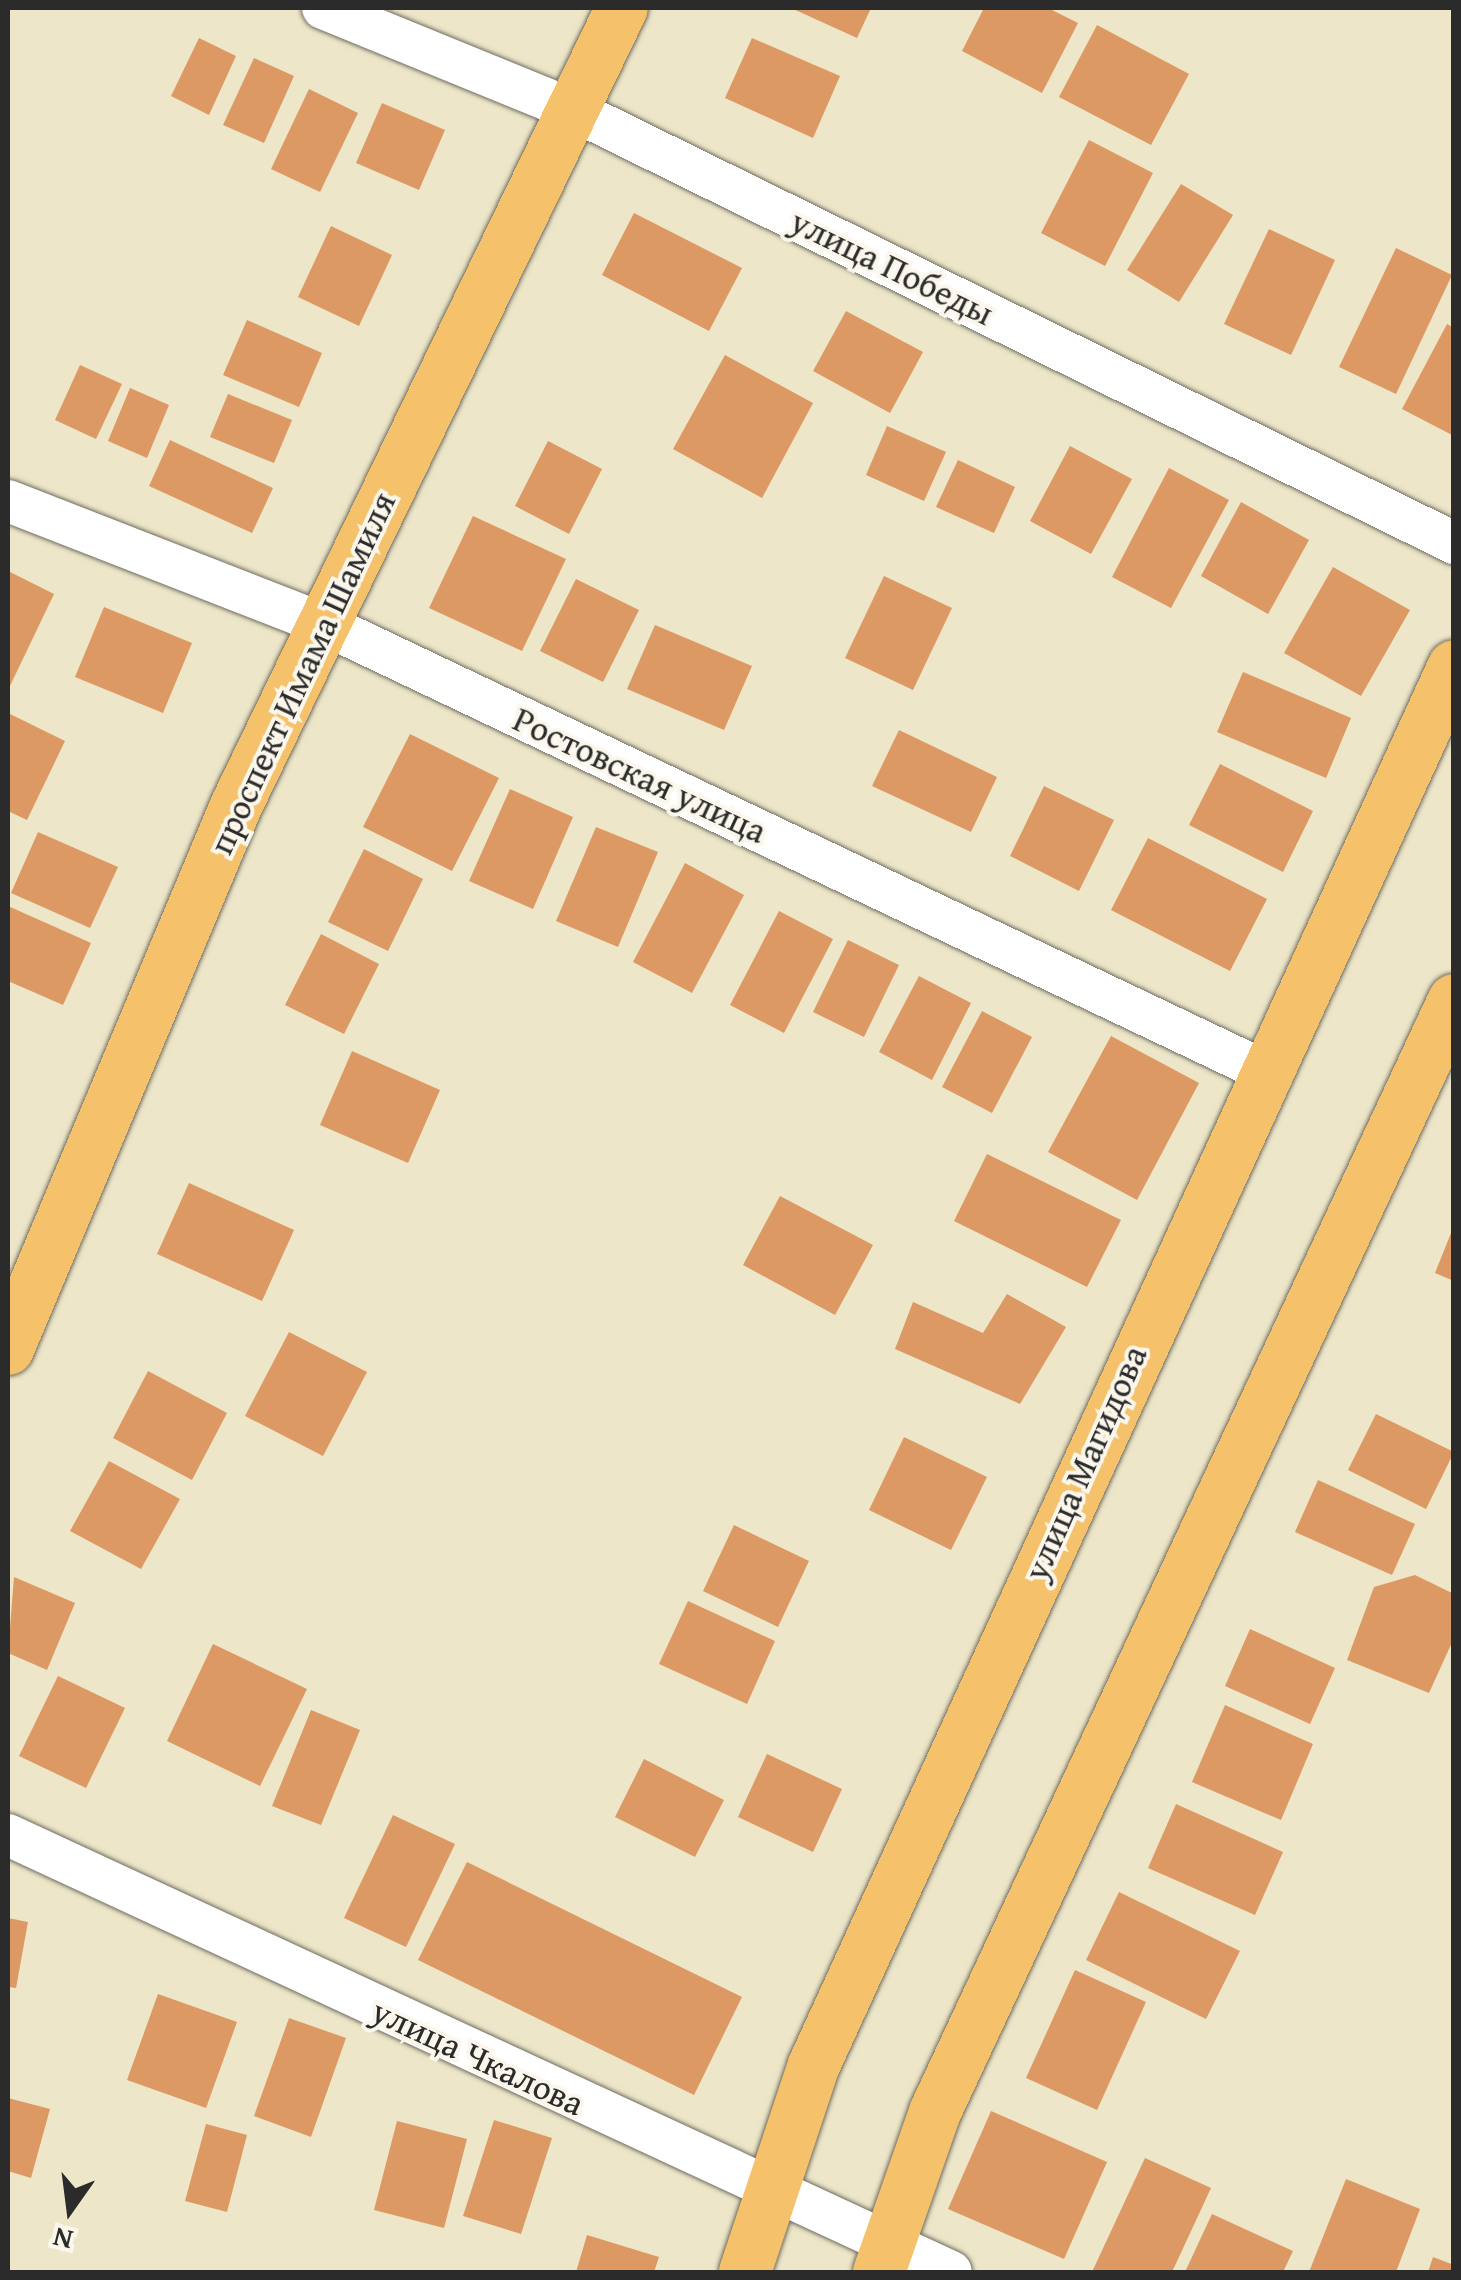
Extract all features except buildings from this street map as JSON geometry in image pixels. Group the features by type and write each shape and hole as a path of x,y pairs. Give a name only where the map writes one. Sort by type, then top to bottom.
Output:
{"main road":[{"name":"проспект Имама Шамиля","path":"8,1349 236,806 622,8"},
{"name":"улица Магидова","path":"745,2272 767,2193 814,2065 1262,1070 1454,666"},
{"path":"882,2258 936,2112 1454,1000"}],"street":[{"name":"улица Победы","path":"323,8 573,110 1454,543"},
{"name":"Ростовская улица","path":"8,501 324,624 1262,1070"},
{"name":"улица Чкалова","path":"8,1836 767,2193 882,2258 952,2272"}]}
